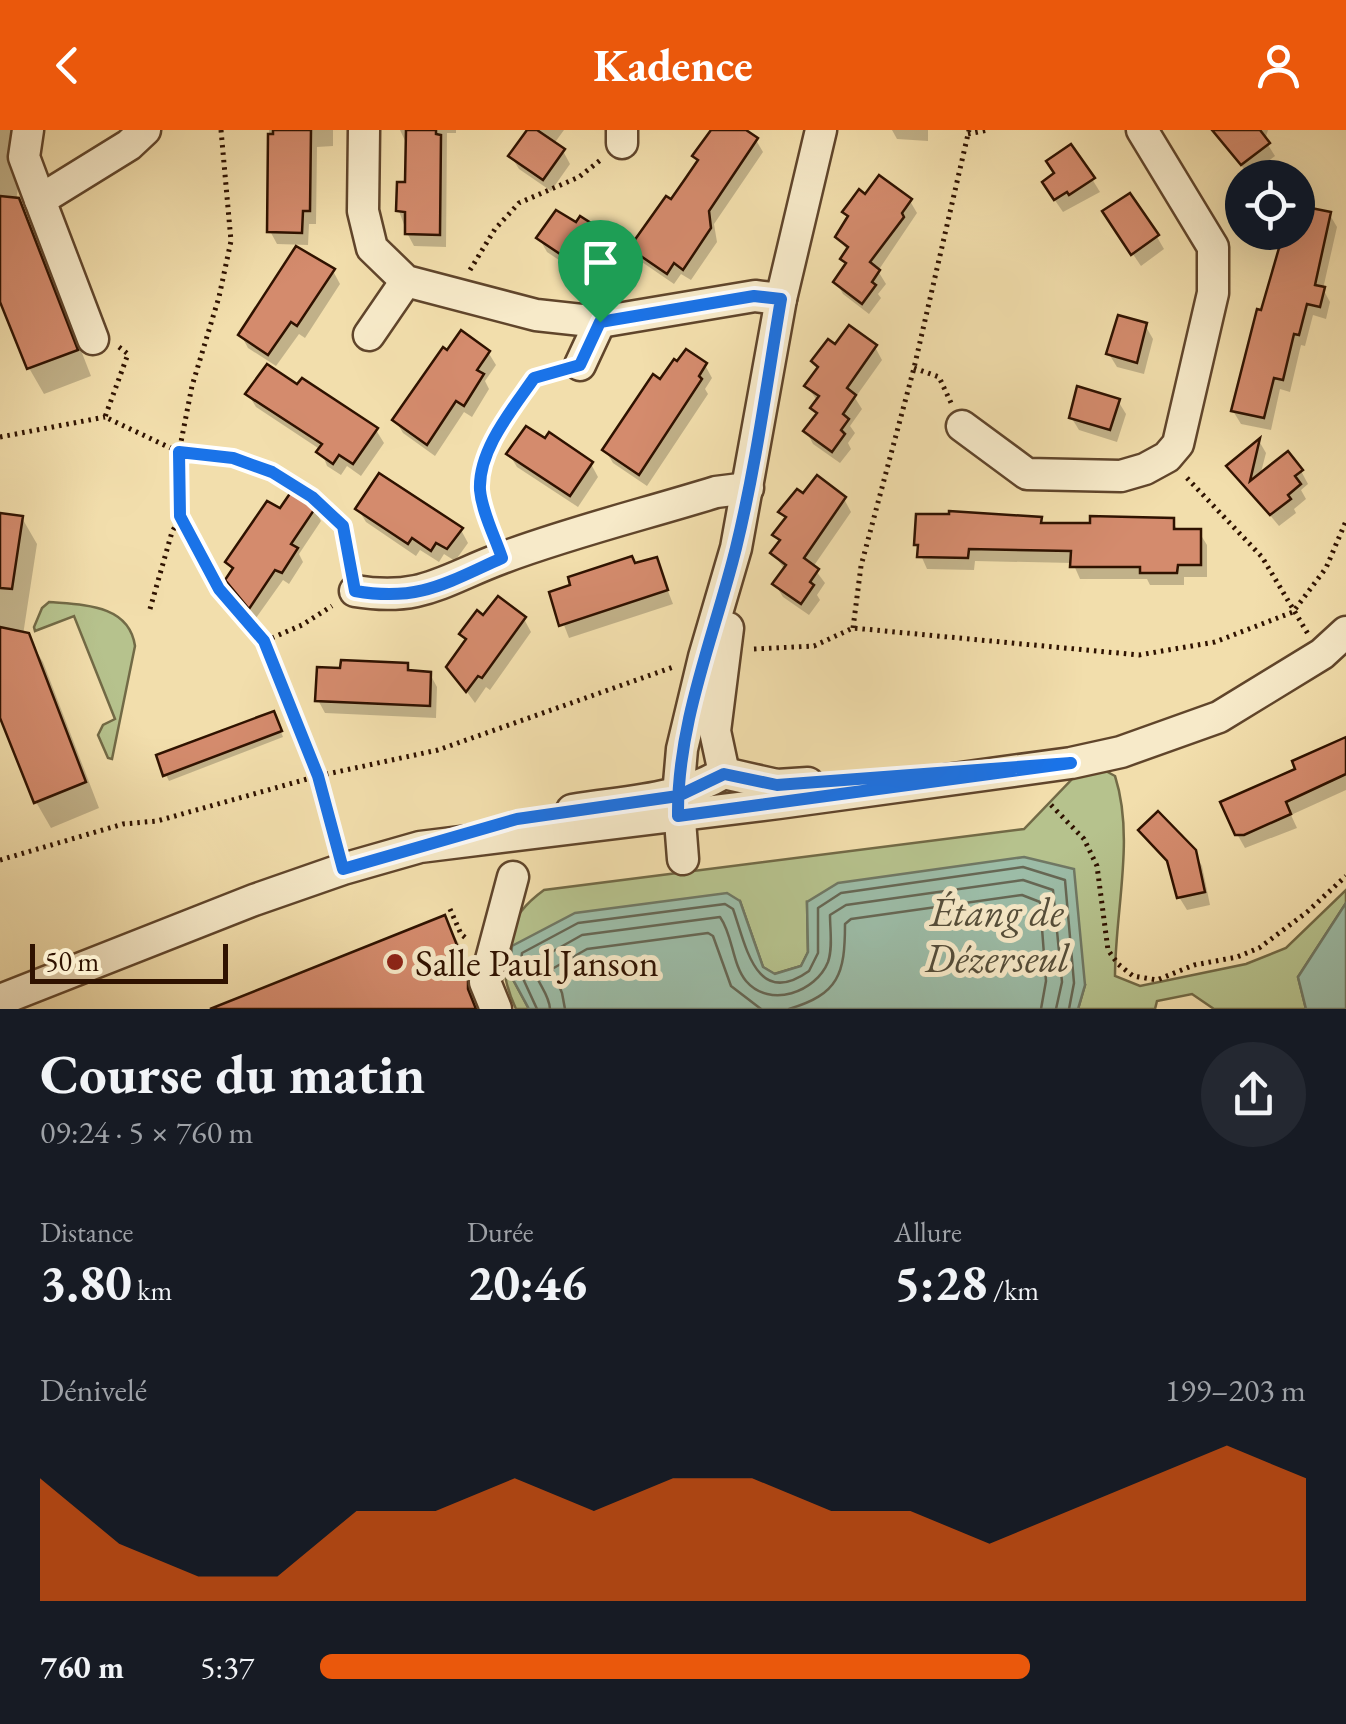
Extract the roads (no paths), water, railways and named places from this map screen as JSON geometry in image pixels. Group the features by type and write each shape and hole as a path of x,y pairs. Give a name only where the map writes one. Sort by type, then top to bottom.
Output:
{"street":[{"path":"28,130 24,157 93,339"},
{"path":"40,200 129,146 145,130"},
{"path":"364,130 363,212 372,248 406,282 536,314 600,322 754,296 781,299"},
{"path":"724,774 714,731 736,548 781,299 821,130"},
{"path":"962,426 1027,474 1122,476 1167,457 1178,444 1212,293 1213,247 1142,130"},
{"path":"369,335 406,282"},
{"path":"580,365 600,322"},
{"path":"355,591 390,597 434,589 502,558 716,492 748,488"},
{"path":"683,859 678,806 682,749 736,548"},
{"path":"0,1000 219,913 343,869 420,847 678,806 1071,763 1121,752 1219,716 1322,654 1346,632"},
{"path":"678,806 724,774 777,785 1071,763"},
{"path":"496,1009 486,982 512,877"}],"water":[{"name":"Étang de Dézerseul","path":"1024,857 1074,869 1085,985 1078,1009 529,1009 510,974 512,946 575,913 727,893 740,901 763,967 775,974 801,966 808,952 807,902 838,883"},
{"path":"1346,903 1346,1009 1306,1009 1298,977"}],"place":[{"name":"Salle Paul Janson","path":"395,962"}]}
